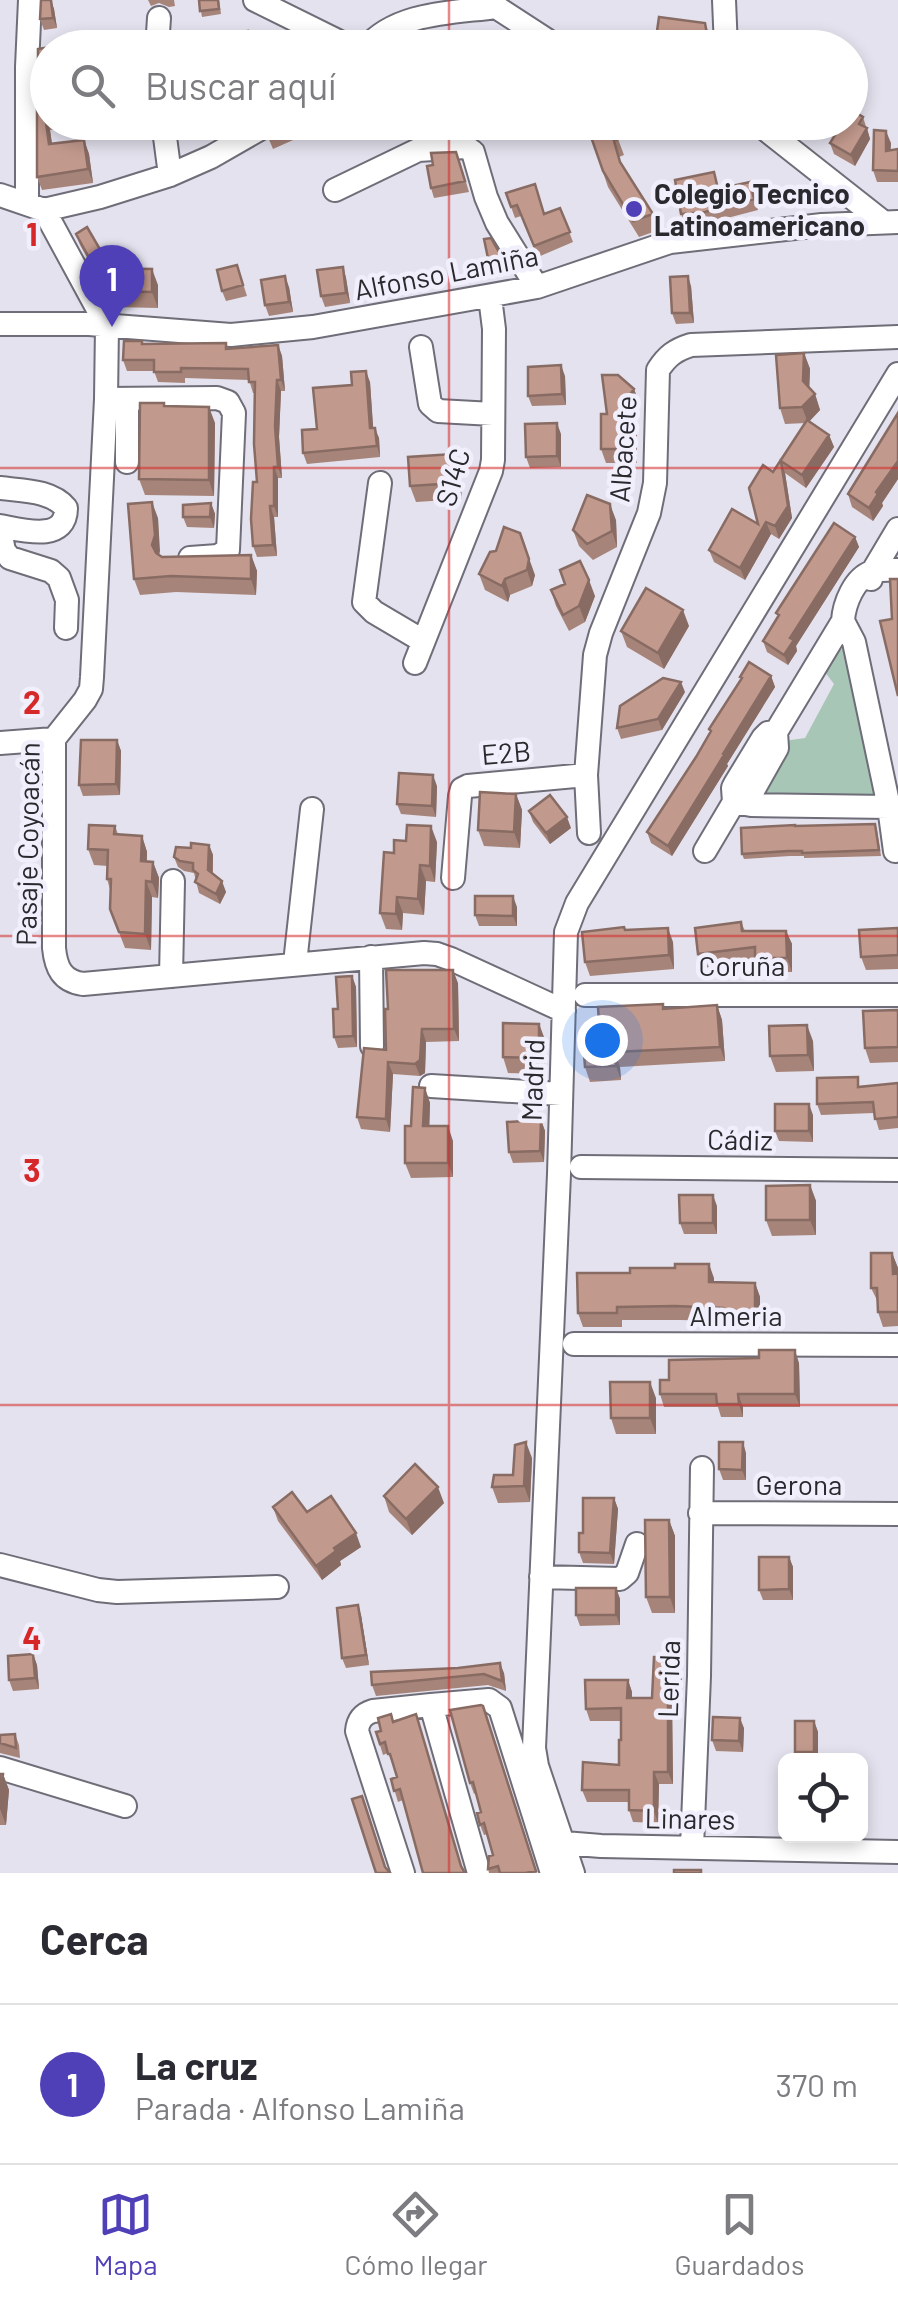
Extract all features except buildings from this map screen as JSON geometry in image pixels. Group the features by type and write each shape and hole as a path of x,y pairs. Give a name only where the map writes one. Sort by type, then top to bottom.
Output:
{"street":[{"path":"30,0 30,120"},
{"path":"256,0 316,30"},
{"path":"724,0 725,30"},
{"path":"387,30 495,3 533,30"},
{"path":"158,30 159,18"},
{"path":"31,140 35,207 107,326"},
{"path":"165,140 170,174"},
{"path":"0,194 35,207 100,197 170,174 241,140"},
{"path":"780,140 891,222"},
{"path":"336,190 418,150 466,147 474,152 497,224 537,287"},
{"name":"Alfonso Lamiña","path":"0,324 107,326 231,335 313,327 537,287 670,242 822,225 891,222"},
{"name":"S14C","path":"380,482 364,602 419,652 491,470 494,329 490,297"},
{"name":"Pasaje Coyoacán","path":"107,326 116,400 92,678 85,700 54,739 54,948 61,973 68,980 83,984 424,952 437,954 564,1012"},
{"name":"Albacete","path":"589,834 586,775 595,654 649,513 655,484 658,370 667,356 692,345 898,337"},
{"path":"421,347 433,408 438,412 493,414"},
{"name":"Madrid","path":"573,1873 534,1748 566,932 578,902 898,374"},
{"path":"126,462 116,400 217,398 228,402 234,412 228,550 218,556 173,559"},
{"path":"0,488 47,494 66,508 61,526 50,530 0,528 4,551 10,558 51,570 59,578 67,600 66,628"},
{"path":"704,851 734,802 751,794 778,748 776,732 843,622 856,616 873,571 898,529"},
{"path":"873,571 898,570"},
{"path":"843,622 854,642 896,852"},
{"path":"0,743 54,739"},
{"name":"E2B","path":"453,878 462,789 586,775"},
{"path":"734,802 890,807"},
{"path":"295,964 312,809"},
{"path":"171,976 173,881"},
{"path":"371,957 372,1046"},
{"name":"Coruña","path":"585,994 898,995"},
{"path":"431,1086 560,1094"},
{"name":"Cádiz","path":"581,1167 898,1170"},
{"name":"Almeria","path":"574,1344 898,1345"},
{"name":"Lerida","path":"692,1847 702,1468"},
{"name":"Gerona","path":"700,1514 898,1514"},
{"path":"541,1578 620,1579 627,1573 637,1544"},
{"path":"0,1565 117,1592 278,1587"},
{"path":"403,1873 358,1723 373,1711 488,1700 500,1708 552,1873"},
{"path":"431,1705 479,1873"},
{"path":"0,1768 126,1806"},
{"name":"Linares","path":"564,1843 692,1847 814,1862 898,1852"}],"green space":[{"path":"845,648 882,805 753,808 784,741 805,738 834,684 825,672 838,651"}],"place":[{"name":"Colegio Tecnico Latinoamericano","path":"634,209"},
{"name":"La cruz","path":"112,327"}]}
